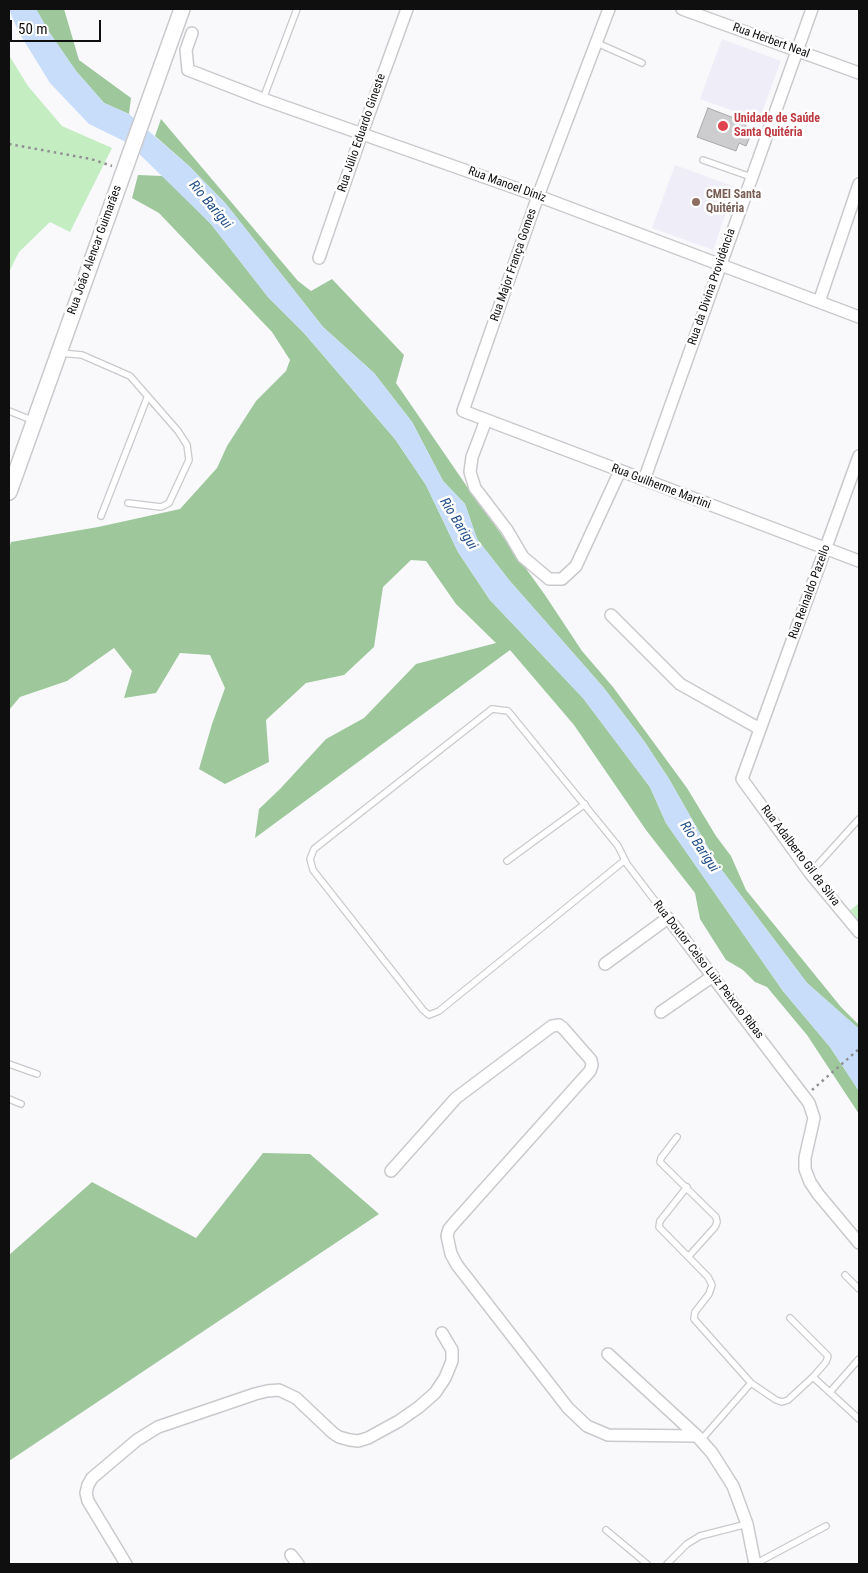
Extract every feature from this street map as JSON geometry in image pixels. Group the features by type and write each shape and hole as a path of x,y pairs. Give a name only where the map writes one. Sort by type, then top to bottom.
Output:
{"main road":[{"name":"Rua João Alencar Guimarães","path":"9,492 182,9"}],"street":[{"name":"Rua Júlio Eduardo Gineste","path":"319,258 407,9"},
{"name":"Rua Major França Gomes","path":"463,410 538,196 609,9"},
{"name":"Rua Herbert Neal","path":"682,9 859,73"},
{"name":"Rua da Divina Providência","path":"644,480 812,9"},
{"name":"Rua Manoel Diniz","path":"192,33 186,50 188,70 263,99 538,196 859,317"},
{"path":"819,302 859,184"},
{"name":"Rua Guilherme Martini","path":"463,410 859,561"},
{"path":"486,420 472,457 470,472 475,488 507,530 523,557 549,579 562,578 576,566 620,471"},
{"name":"Rua Reinaldo Pazello","path":"742,779 859,456"},
{"path":"611,615 680,684 760,728"},
{"name":"Rua Adalberto Gil da Silva","path":"742,779 810,873 859,932"},
{"path":"605,964 668,918"},
{"name":"Rua Doutor Celso Luiz Peixoto Ribas","path":"668,918 813,1109 814,1118 805,1158 805,1169 810,1182 818,1194 859,1243"},
{"path":"661,1012 713,976"},
{"path":"391,1171 456,1098 552,1026 558,1025 563,1028 591,1060 590,1071 450,1229 447,1236 448,1245 457,1265 526,1354 547,1371 552,1379 556,1393 568,1408 587,1426 608,1435 699,1438"},
{"path":"126,1564 88,1501 86,1493 92,1478 136,1440 158,1427 267,1390 278,1390 296,1398 339,1437 358,1441 368,1438 400,1421 435,1393 445,1378 452,1361 452,1350 442,1333"},
{"path":"608,1354 699,1438 723,1469 733,1486 747,1524 755,1564"}],"lane":[{"path":"263,99 298,9"},
{"path":"597,43 642,63"},
{"path":"704,160 751,177"},
{"path":"58,353 82,355 130,376 187,444 189,460 169,503 160,507 128,503"},
{"path":"101,516 148,398"},
{"path":"9,411 34,421"},
{"name":"Rua Doutor Celso Luiz Peixoto Ribas","path":"625,860 439,1011 430,1015 423,1010 313,870 310,859 314,849 492,708 508,710 618,846 625,860 668,918"},
{"path":"507,861 585,804"},
{"path":"810,873 859,819"},
{"path":"9,1064 37,1074"},
{"path":"9,1099 21,1104"},
{"path":"677,1137 660,1162 716,1217 717,1222 715,1227 689,1256"},
{"path":"687,1187 660,1221 659,1227 689,1256 708,1277 712,1285 709,1294 695,1312 694,1319 751,1383 782,1402 788,1400 813,1377 826,1362 828,1356 790,1318"},
{"path":"845,1275 859,1289"},
{"path":"830,1392 859,1359"},
{"path":"813,1377 859,1419"},
{"path":"699,1438 751,1383"},
{"path":"667,1564 687,1544 700,1536 747,1524"},
{"path":"755,1564 826,1526"},
{"path":"606,1530 647,1564"}],"path":[{"path":"9,144 91,160 123,170"},
{"path":"805,1096 859,1049"}],"shaded area":[{"path":"722,39 781,61 759,120 700,99"},
{"name":"CMEI Santa Quitéria","path":"675,165 735,187 713,250 652,228"}],"green space":[{"path":"36,9 64,9 79,60 131,98 129,114 104,103 76,71 49,32"},
{"path":"9,55 28,86 62,126 112,148 70,232 50,222 19,252 9,272"},
{"path":"161,119 298,281 311,291 332,279 404,355 396,383 545,595 582,651 613,687 687,788 716,836 731,856 746,890 841,1007 859,1025 859,1029 807,983 718,865 669,779 644,741 603,687 509,580 477,539 465,504 443,481 412,422 374,373 323,327 226,204 189,166 155,136"},
{"path":"138,175 163,176 211,224 268,297 304,333 395,439 426,485 458,552 490,600 583,698 650,787 666,823 783,991 830,1047 859,1091 859,1114 807,1035 767,987 755,982 743,970 726,960 700,919 695,893 646,830 574,725 510,650 255,838 259,809 326,739 364,718 416,664 496,643 456,604 426,561 411,560 383,587 374,647 344,675 306,683 266,720 269,762 225,784 199,769 225,688 210,655 180,653 156,693 124,698 132,671 114,648 67,681 20,697 9,710 9,549 11,542 98,527 180,509 217,468 227,446 256,401 286,371 290,360 272,332 159,213 132,198"},
{"path":"859,903 859,922 848,912"},
{"path":"263,1153 310,1154 379,1214 9,1461 9,1255 92,1182 196,1238"}],"water":[{"name":"Rio Barigui","path":"9,9 36,9 49,32 76,71 104,103 129,114 189,166 226,204 323,327 374,373 412,422 443,481 465,504 477,539 509,580 603,687 644,741 669,779 718,865 807,983 859,1029 859,1091 830,1047 783,991 666,823 650,787 583,698 490,600 458,552 426,485 395,439 304,333 268,297 211,224 128,143 89,124 50,83 18,31"}],"building":[{"name":"Unidade de Saúde Santa Quitéria","path":"708,108 747,123 744,129 752,132 746,146 739,143 736,151 697,137"}],"place":[{"name":"Unidade de Saúde Santa Quitéria","path":"723,126"},
{"name":"CMEI Santa Quitéria","path":"696,202"}]}
